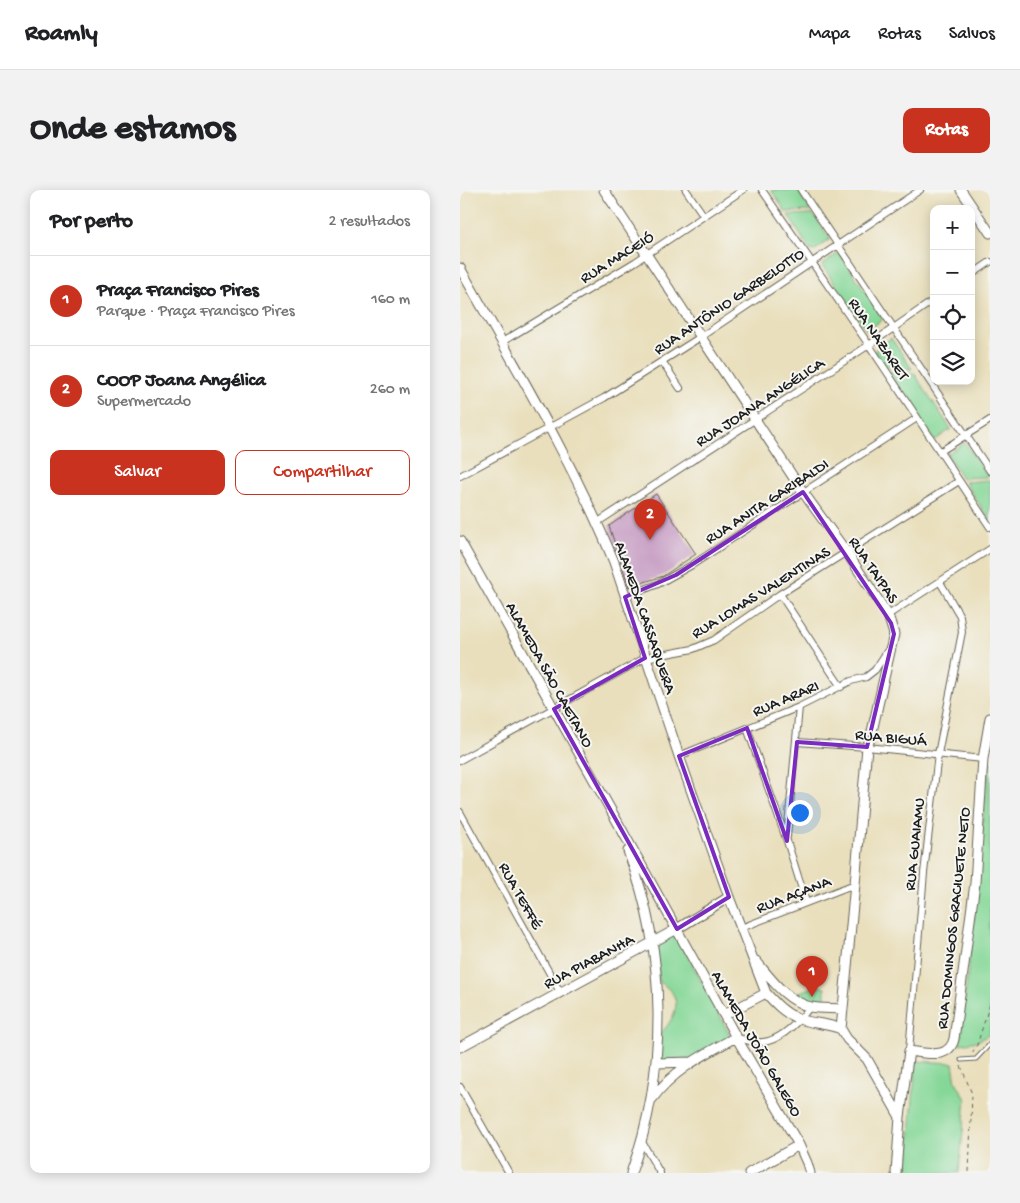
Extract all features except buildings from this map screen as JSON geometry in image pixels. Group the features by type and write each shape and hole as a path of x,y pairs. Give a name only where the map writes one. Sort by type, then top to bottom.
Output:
{"street":[{"name":"RUA TAIPAS","path":"604,190 803,492 847,552 888,615 894,634 867,747 856,884 841,1029"},
{"path":"686,190 704,216"},
{"name":"RUA MACEIÓ","path":"502,342 647,254 743,190"},
{"name":"RUA NAZARET","path":"762,190 870,345 990,527"},
{"name":"RUA NAZARET","path":"801,190 990,470"},
{"name":"RUA ANTÔNIO GARBELOTTO","path":"460,476 604,398 702,336 920,190"},
{"path":"961,190 990,233"},
{"path":"975,272 990,262"},
{"name":"ALAMEDA CASSAQUERA","path":"460,268 502,342 598,522 729,897 766,993"},
{"name":"RUA JOANA ANGÉLICA","path":"598,522 870,345 930,303"},
{"path":"662,361 680,388"},
{"name":"RUA ANITA GARIBALDI","path":"625,597 676,575 917,418"},
{"path":"941,451 990,420"},
{"name":"RUA LOMAS VALENTINAS","path":"460,760 645,658 703,646 714,640 780,594 959,481"},
{"name":"ALAMEDA SÃO CAETANO","path":"460,541 677,929"},
{"path":"888,615 990,549"},
{"name":"RUA GUAIAMU","path":"896,1173 900,1117 909,1051 924,873 938,754 962,632 960,616 940,582"},
{"path":"780,594 841,687"},
{"name":"RUA ARARI","path":"679,756 799,707 841,687 851,680 866,677 881,662 890,647"},
{"path":"787,841 799,707"},
{"name":"RUA DOMINGOS GRACIUETE NETO","path":"909,1051 938,1054 949,1050 953,1045 975,883 983,759 990,718"},
{"path":"747,728 787,841 806,902"},
{"name":"RUA BIGUÁ","path":"797,742 983,759"},
{"name":"RUA TEFFÉ","path":"460,812 560,992"},
{"name":"ALAMEDA SÃO CAETANO","path":"617,821 637,877 653,942 658,1008 656,1063 650,1101 642,1142 631,1173"},
{"name":"RUA AÇANA","path":"741,928 856,884"},
{"name":"RUA PIABANHA","path":"460,1047 677,929 729,897"},
{"name":"ALAMEDA JOÃO GALEGO","path":"677,929 736,1037 799,1145 810,1173"},
{"path":"751,955 777,986 797,1002 810,1006 843,1009"},
{"path":"724,1015 766,993 781,1008 799,1019 841,1029 847,1039 867,1059 900,1117"},
{"path":"650,1101 668,1080 692,1062 736,1037 753,1042 772,1040 781,1035 799,1019 810,1006"},
{"path":"656,1063 692,1062"},
{"path":"460,1087 509,1173"},
{"path":"642,1142 660,1173"},
{"path":"749,1173 799,1145"}],"lane":[{"path":"962,1060 976,1059 990,1044"}],"path":[{"path":"968,1060 977,1045 990,1004"},
{"path":"962,1060 961,1068 972,1094 969,1173"}],"highlighted area":[{"path":"803,492 891,623 894,634 867,747 797,742 787,841 747,728 679,756 729,897 677,929 554,709 645,658 625,597 676,575"}],"green space":[{"path":"771,190 797,190 811,211 786,212"},
{"path":"813,214 830,239 814,251 810,250 788,215"},
{"path":"838,253 883,319 867,331 822,265"},
{"path":"891,338 912,369 885,367 874,351"},
{"path":"888,372 914,373 951,429 934,441"},
{"path":"965,443 988,477 962,478 947,454"},
{"path":"990,481 990,521 965,482"},
{"path":"988,762 990,762 990,1034 978,1041 960,1044 977,888"},
{"path":"676,933 731,1037 693,1060 658,1061 660,1034 672,1018 676,1004 672,994 659,981 656,943"},
{"path":"817,986 825,988 825,1001 810,1004 794,994"},
{"path":"916,1061 953,1063 956,1082 966,1099 959,1173 907,1173"}],"place":[{"name":"COOP Joana Angélica","path":"650,540"},
{"name":"Praça Francisco Pires","path":"812,997"}]}
